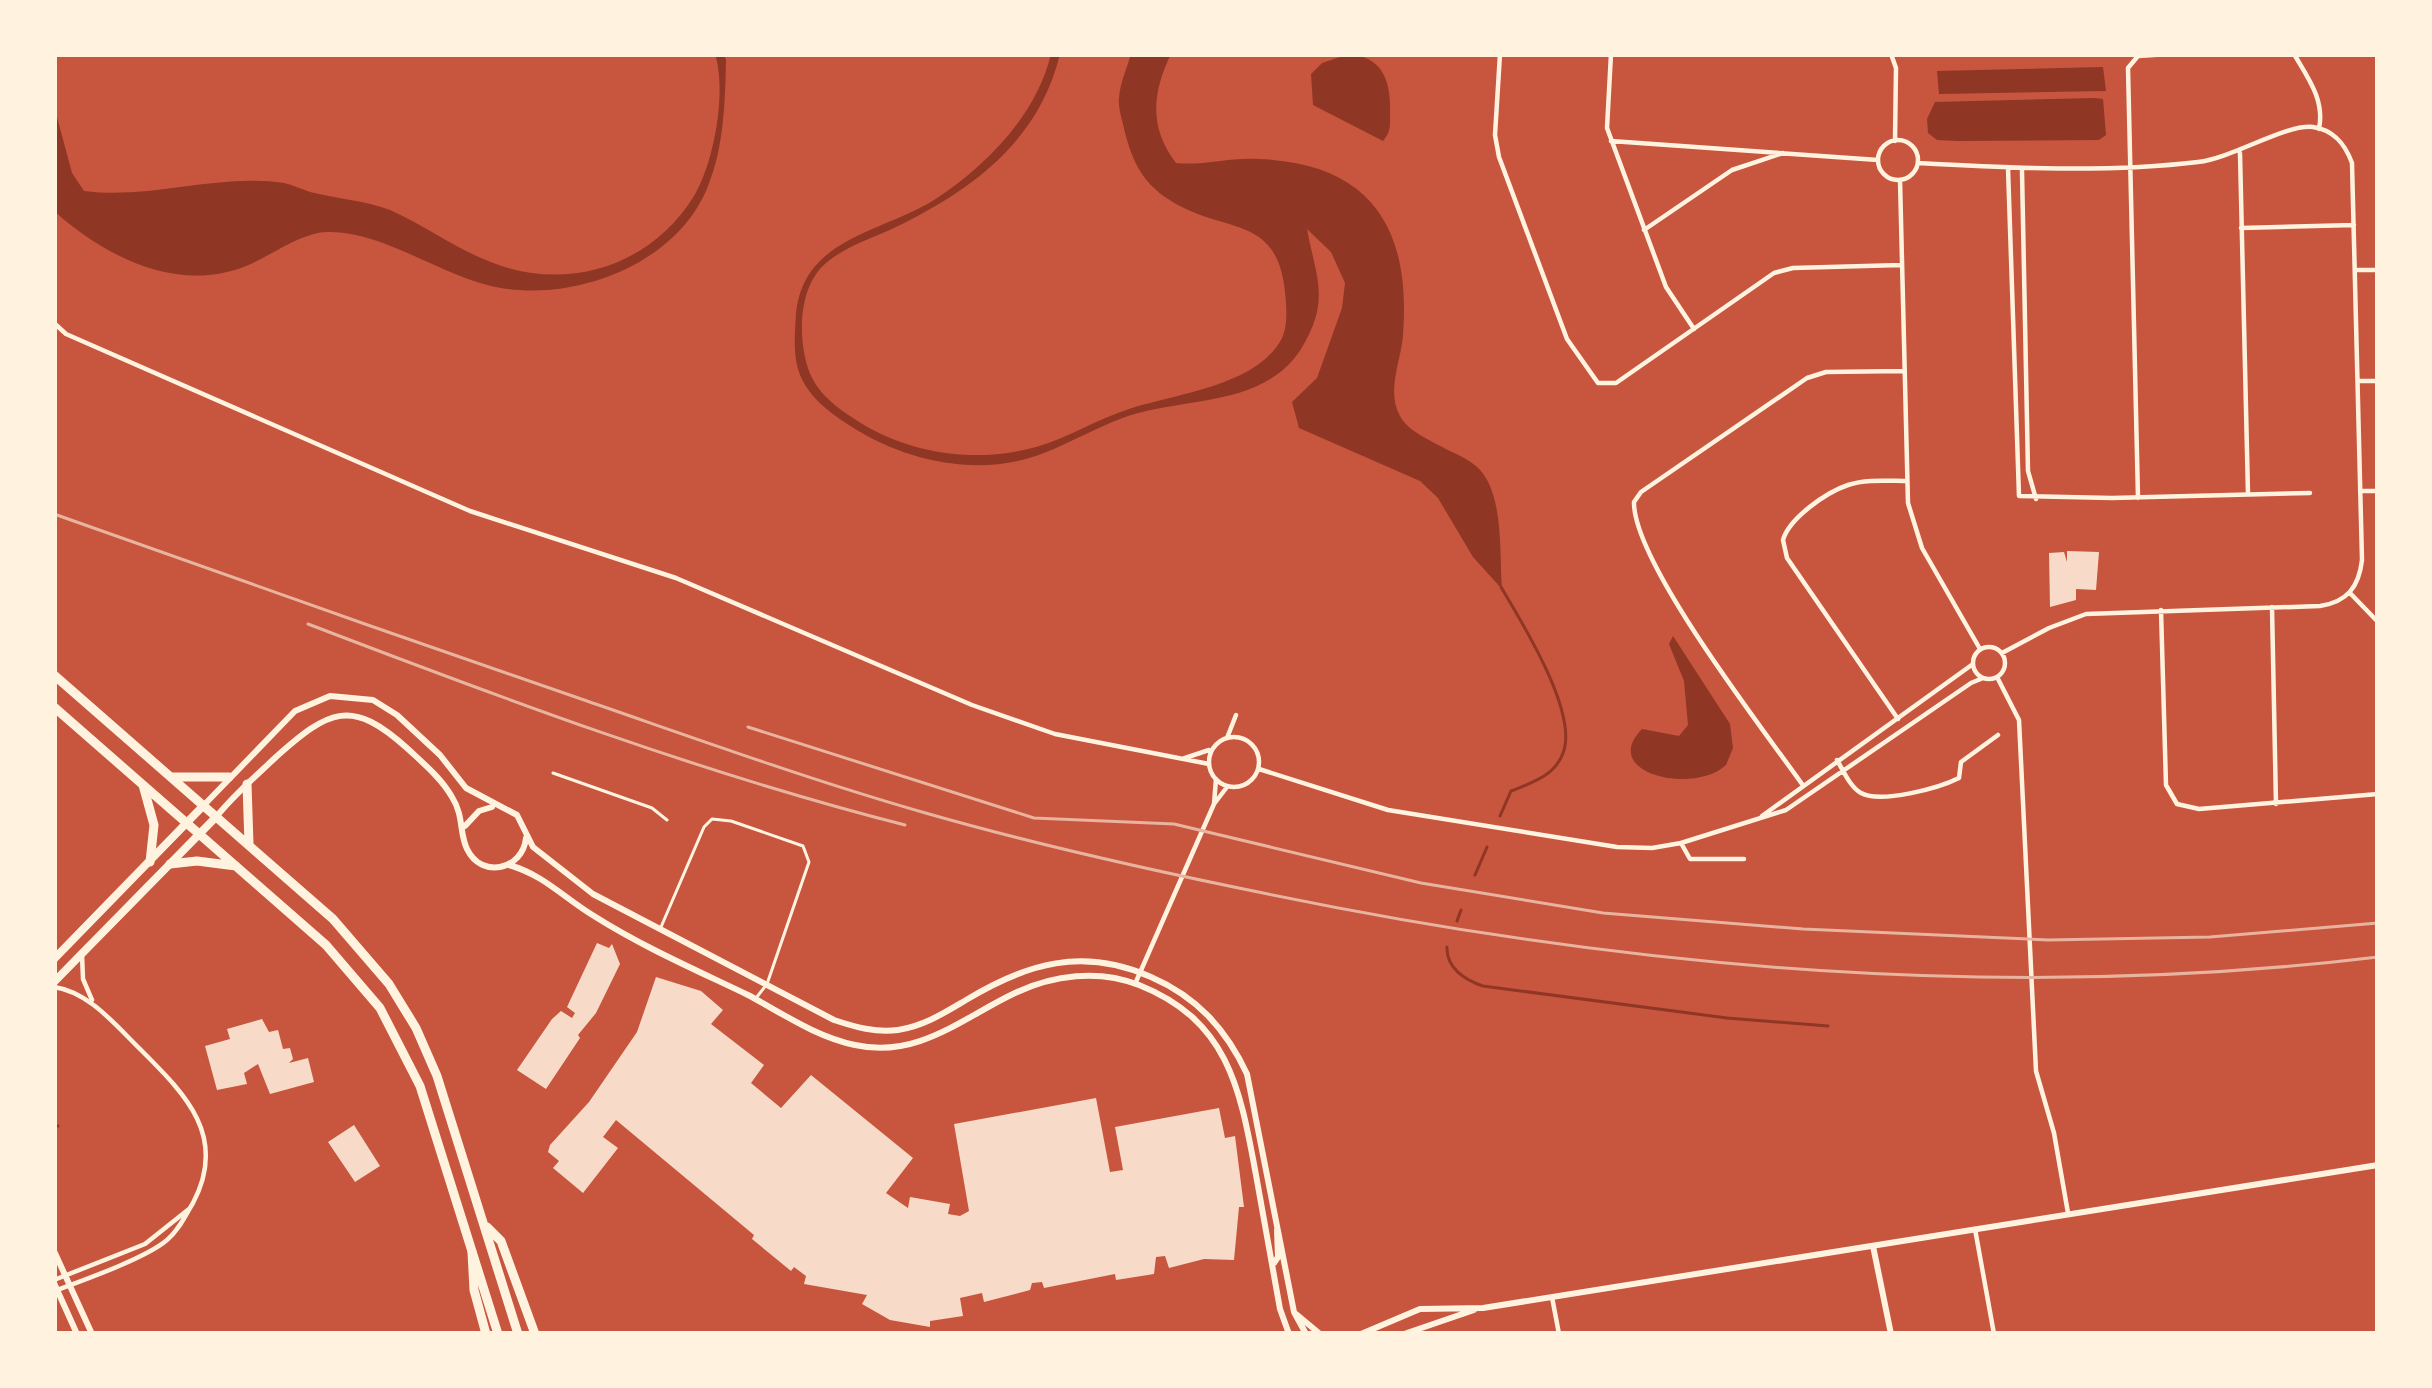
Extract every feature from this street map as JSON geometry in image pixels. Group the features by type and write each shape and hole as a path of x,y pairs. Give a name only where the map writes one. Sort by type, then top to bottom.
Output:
{"highway":[{"path":"54,675 352,938 404,1006 437,1076 518,1334"},
{"path":"54,707 345,964 395,1032 420,1086 498,1334"},
{"path":"171,777 229,778"},
{"path":"143,784 154,825 150,862"},
{"path":"248,784 249,845"},
{"path":"170,864 197,861 236,866"},
{"path":"484,1223 501,1241 536,1334"},
{"path":"472,1252 474,1290 486,1334"}],"main road":[{"path":"54,959 204,805"},
{"path":"54,985 217,816"}],"street":[{"path":"1499,54 1495,135 1499,157 1568,339 1591,376 1603,385 1616,383 1784,270 1901,265"},
{"path":"1611,54 1606,118 1611,141 1668,292 1694,329"},
{"path":"1891,54 1896,68 1895,141"},
{"path":"2138,497 2129,64 2138,56 2169,54"},
{"path":"2294,54 2318,97 2319,128"},
{"path":"1918,163 2022,168 2202,162 2240,153 2294,129 2319,128 2336,137 2350,157 2362,560 2350,593 2330,604 2086,614 2002,653"},
{"path":"1611,141 1878,160"},
{"path":"1895,141 1910,144 1918,163 1914,172 1900,180 1888,177 1878,160 1883,147 1895,141"},
{"path":"1644,230 1732,170 1783,153"},
{"path":"2240,153 2248,494"},
{"path":"2008,168 2019,496 2309,493"},
{"path":"2022,168 2028,471 2036,499"},
{"path":"1900,180 1907,481 1912,519 1922,548 1980,650"},
{"path":"2241,228 2354,225"},
{"path":"2355,271 2378,270"},
{"path":"54,323 66,334 470,511 676,578 972,704 1054,734 1209,764"},
{"path":"1802,784 1664,584 1636,518 1634,502 1641,491 1807,378 1826,372 1904,371"},
{"path":"2357,382 2378,381"},
{"path":"1898,719 1787,558 1783,540 1792,523 1840,489 1855,483 1907,481"},
{"path":"2360,491 2378,491"},
{"path":"2350,593 2378,622"},
{"path":"2272,607 2276,804"},
{"path":"2162,610 2170,797 2189,809 2378,794"},
{"path":"1752,822 1973,664 1980,650 1989,646 2002,653"},
{"path":"1259,769 1388,810 1518,834 1616,848 1652,848 1786,810 1970,682 1997,677 2004,669 2002,653"},
{"path":"1973,664 1983,678"},
{"path":"1997,677 2019,720 2036,1071 2054,1132 2068,1214"},
{"path":"204,805 295,711 318,700 352,696 388,708 440,755 466,788 517,815 548,862 593,894 834,1020 866,1029 896,1030 932,1020 1007,978 1053,964 1107,961 1139,972 1196,1004 1236,1051 1256,1104 1294,1312 1306,1334"},
{"path":"217,816 314,724 350,714 381,725 446,787 465,826 465,843 476,860 538,874 590,914 652,949 824,1035 881,1048 932,1039 1006,997 1060,977 1135,983 1193,1017 1232,1071 1289,1334"},
{"path":"1180,759 1213,748 1226,738 1236,716 1239,737"},
{"path":"1837,760 1861,793 1929,791 1959,778 1961,762 1998,735"},
{"path":"1213,748 1209,764 1216,779 1227,787 1243,787 1259,769 1257,749 1239,737 1226,738"},
{"path":"1214,803 1216,779"},
{"path":"1135,983 1214,803 1227,787"},
{"path":"465,826 479,811 496,806"},
{"path":"509,866 521,855 526,834"},
{"path":"1681,843 1690,859 1744,859"},
{"path":"652,949 659,932"},
{"path":"82,954 83,980 94,1005"},
{"path":"54,985 94,1005 182,1092 199,1119 205,1167 189,1209 166,1241 70,1286 55,1285"},
{"path":"1361,1334 1420,1309 1483,1308 2378,1165"},
{"path":"55,1285 65,1275 145,1244 189,1209"},
{"path":"1272,1265 1278,1257 1278,1227"},
{"path":"1975,1229 1994,1334"},
{"path":"1873,1246 1891,1334"},
{"path":"54,1251 92,1334"},
{"path":"55,1285 77,1334"},
{"path":"1552,1297 1559,1334"},
{"path":"1404,1334 1483,1308"},
{"path":"1294,1312 1320,1334"}],"lane":[{"path":"553,773 652,808 667,820"},
{"path":"659,932 709,820 721,818 805,848 808,862 767,984 755,1000"}],"shaded area":[{"path":"715,54 724,54 726,60 723,124 713,171 694,213 650,256 592,282 531,291 501,288 371,239 328,232 299,239 227,272 174,274 122,257 54,211 54,106 72,173 84,191 134,192 234,181 284,183 390,210 469,252 525,272 553,275 608,266 656,239 694,196 716,126 720,87"},
{"path":"1051,54 1060,54 1037,112 1000,158 953,195 843,251 817,273 806,297 802,339 810,374 819,389 853,418 895,440 942,452 989,455 1036,447 1129,409 1213,386 1235,378 1270,354 1286,325 1284,284 1271,248 1248,231 1171,201 1150,184 1131,152 1119,101 1131,54 1171,54 1156,110 1161,137 1176,163 1248,159 1297,163 1330,173 1356,188 1376,209 1391,234 1404,297 1396,406 1414,431 1469,461 1485,477 1499,524 1502,589 1473,557 1438,498 1420,481 1299,428 1292,402 1317,378 1342,308 1345,283 1331,252 1307,229 1319,289 1310,332 1285,368 1245,391 1128,416 1020,460 970,465 920,457 873,439 813,396 798,369 795,342 802,289 813,269 848,241 934,200 972,172 1022,118"},
{"path":"1349,54 1370,60 1387,82 1390,125 1383,141 1313,105 1311,74 1322,63"},
{"path":"2103,67 2106,91 1939,94 1937,71"},
{"path":"2103,99 2106,135 2099,140 1957,141 1937,140 1928,133 1927,119 1935,102"},
{"path":"1673,636 1730,724 1733,748 1726,765 1694,778 1656,775 1632,758 1632,745 1642,729 1679,736 1688,725 1684,681 1669,644"}],"building":[{"path":"2067,551 2099,552 2096,590 2076,589 2076,600 2050,607 2049,553 2064,552 2067,562"},
{"path":"597,943 609,948 612,944 620,964 596,1013 546,1089 517,1070 552,1019 561,1011 572,1018 575,1013 567,1007"},
{"path":"656,977 701,991 723,1010 711,1024 764,1065 751,1083 781,1108 811,1075 913,1158 886,1193 908,1208 910,1197 950,1204 948,1214 960,1216 969,1211 954,1124 1096,1098 1110,1172 1123,1170 1115,1127 1219,1108 1225,1138 1235,1136 1244,1207 1239,1207 1234,1260 1204,1259 1169,1268 1165,1256 1156,1257 1154,1274 1116,1280 1115,1274 1044,1288 1042,1282 1032,1283 1030,1290 984,1302 982,1293 960,1298 963,1316 930,1321 930,1327 890,1320 862,1304 867,1295 804,1284 806,1276 794,1267 791,1271 752,1239 754,1235 616,1120 603,1137 618,1148 583,1193 553,1168 559,1161 548,1152 550,1145 589,1102 637,1032"},
{"path":"262,1019 269,1032 278,1030 283,1049 290,1048 293,1059 289,1063 308,1058 314,1082 270,1094 258,1064 244,1073 247,1084 217,1090 205,1046 230,1039 227,1029"},
{"path":"354,1125 380,1166 355,1182 328,1142"}],"waterway":[{"path":"1500,816 1511,791 1554,768 1566,736 1546,668 1501,587"},
{"path":"1475,875 1487,847"},
{"path":"1457,921 1461,910"},
{"path":"1447,947 1458,972 1483,986 1727,1018 1828,1026"},
{"path":"54,1124 58,1126"}],"tram line":[{"path":"748,727 1034,818 1174,824 1421,883 1603,913 1803,929 2048,940 2210,937 2378,923"}],"railway":[{"path":"54,514 843,788 1055,847 1268,894 1543,942 1820,970 2099,977 2378,957"},
{"path":"308,624 678,758 905,825"}]}
